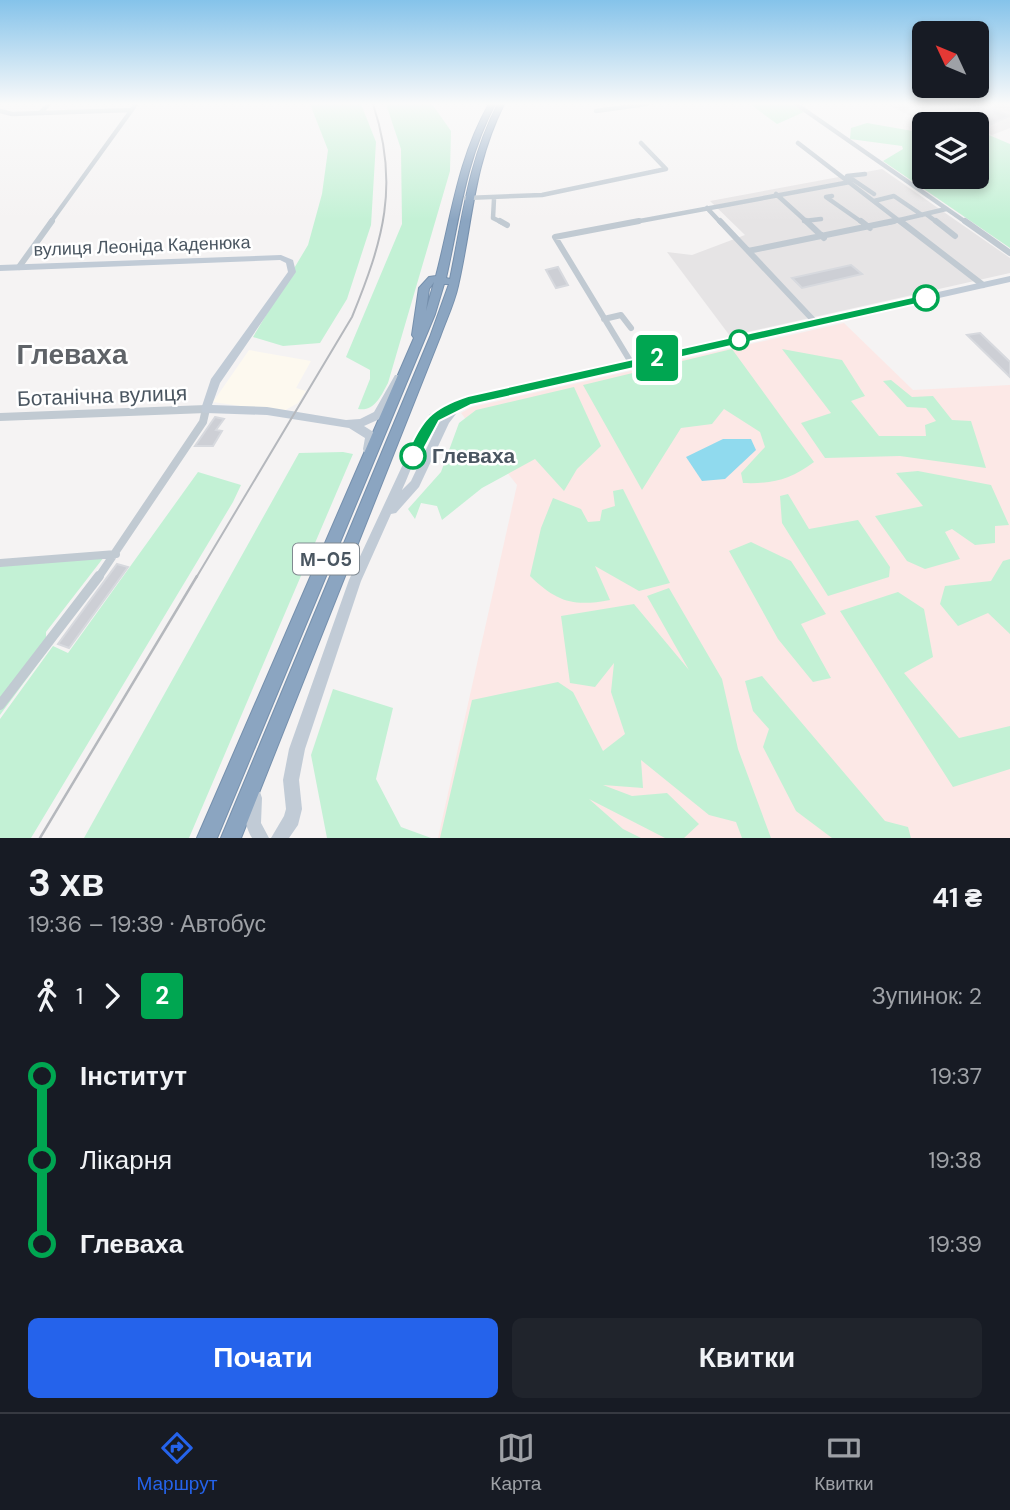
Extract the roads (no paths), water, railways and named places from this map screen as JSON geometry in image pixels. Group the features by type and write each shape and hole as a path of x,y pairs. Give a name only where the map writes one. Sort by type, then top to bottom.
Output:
{"highway":[{"name":"М-05","path":"207,838 448,282 467,159 474,143"},
{"name":"М-05","path":"231,838 410,404 448,282 466,198 482,143"}],"street":[{"path":"19,267 108,143"},
{"path":"798,143 874,197 983,285"},
{"path":"852,143 1010,253"},
{"path":"466,198 494,200 586,187 666,169 641,144"},
{"path":"632,364 555,237 865,174"},
{"path":"776,194 824,238"},
{"path":"832,196 826,197 870,228"},
{"path":"874,197 894,196 955,236"},
{"path":"494,200 493,218 507,225"},
{"path":"707,208 816,323"},
{"path":"748,251 824,238 946,209"},
{"path":"804,221 821,219"},
{"name":"вулиця Леоніда Каденюка","path":"0,268 285,258"},
{"name":"Ботанічна вулиця","path":"0,705 116,555 203,422 215,383 292,272 290,262 285,258"},
{"path":"279,838 292,820 292,766 296,749 355,579 434,417 457,405 1010,279"},
{"path":"783,289 793,287"},
{"path":"604,319 621,315 631,328"},
{"path":"206,409 267,411 349,423 368,421 378,415 415,353"},
{"path":"385,516 415,484 441,428 457,405"},
{"name":"Ботанічна вулиця","path":"0,417 206,409"},
{"path":"312,592 335,519 370,444 371,436 349,423"},
{"path":"429,424 437,424 441,428"},
{"path":"413,456 427,462"},
{"path":"0,563 116,555"},
{"path":"261,838 253,825 252,812 274,734"}],"water":[{"path":"723,439 751,439 756,450 725,479 702,481 686,457"}],"railway":[{"path":"196,578 352,317 372,263 384,212 386,187 382,143"},
{"path":"40,838 197,576"}],"place":[{"name":"Глеваха","path":"413,456"}],"district":[{"name":"Глеваха","path":"72,354"}]}
